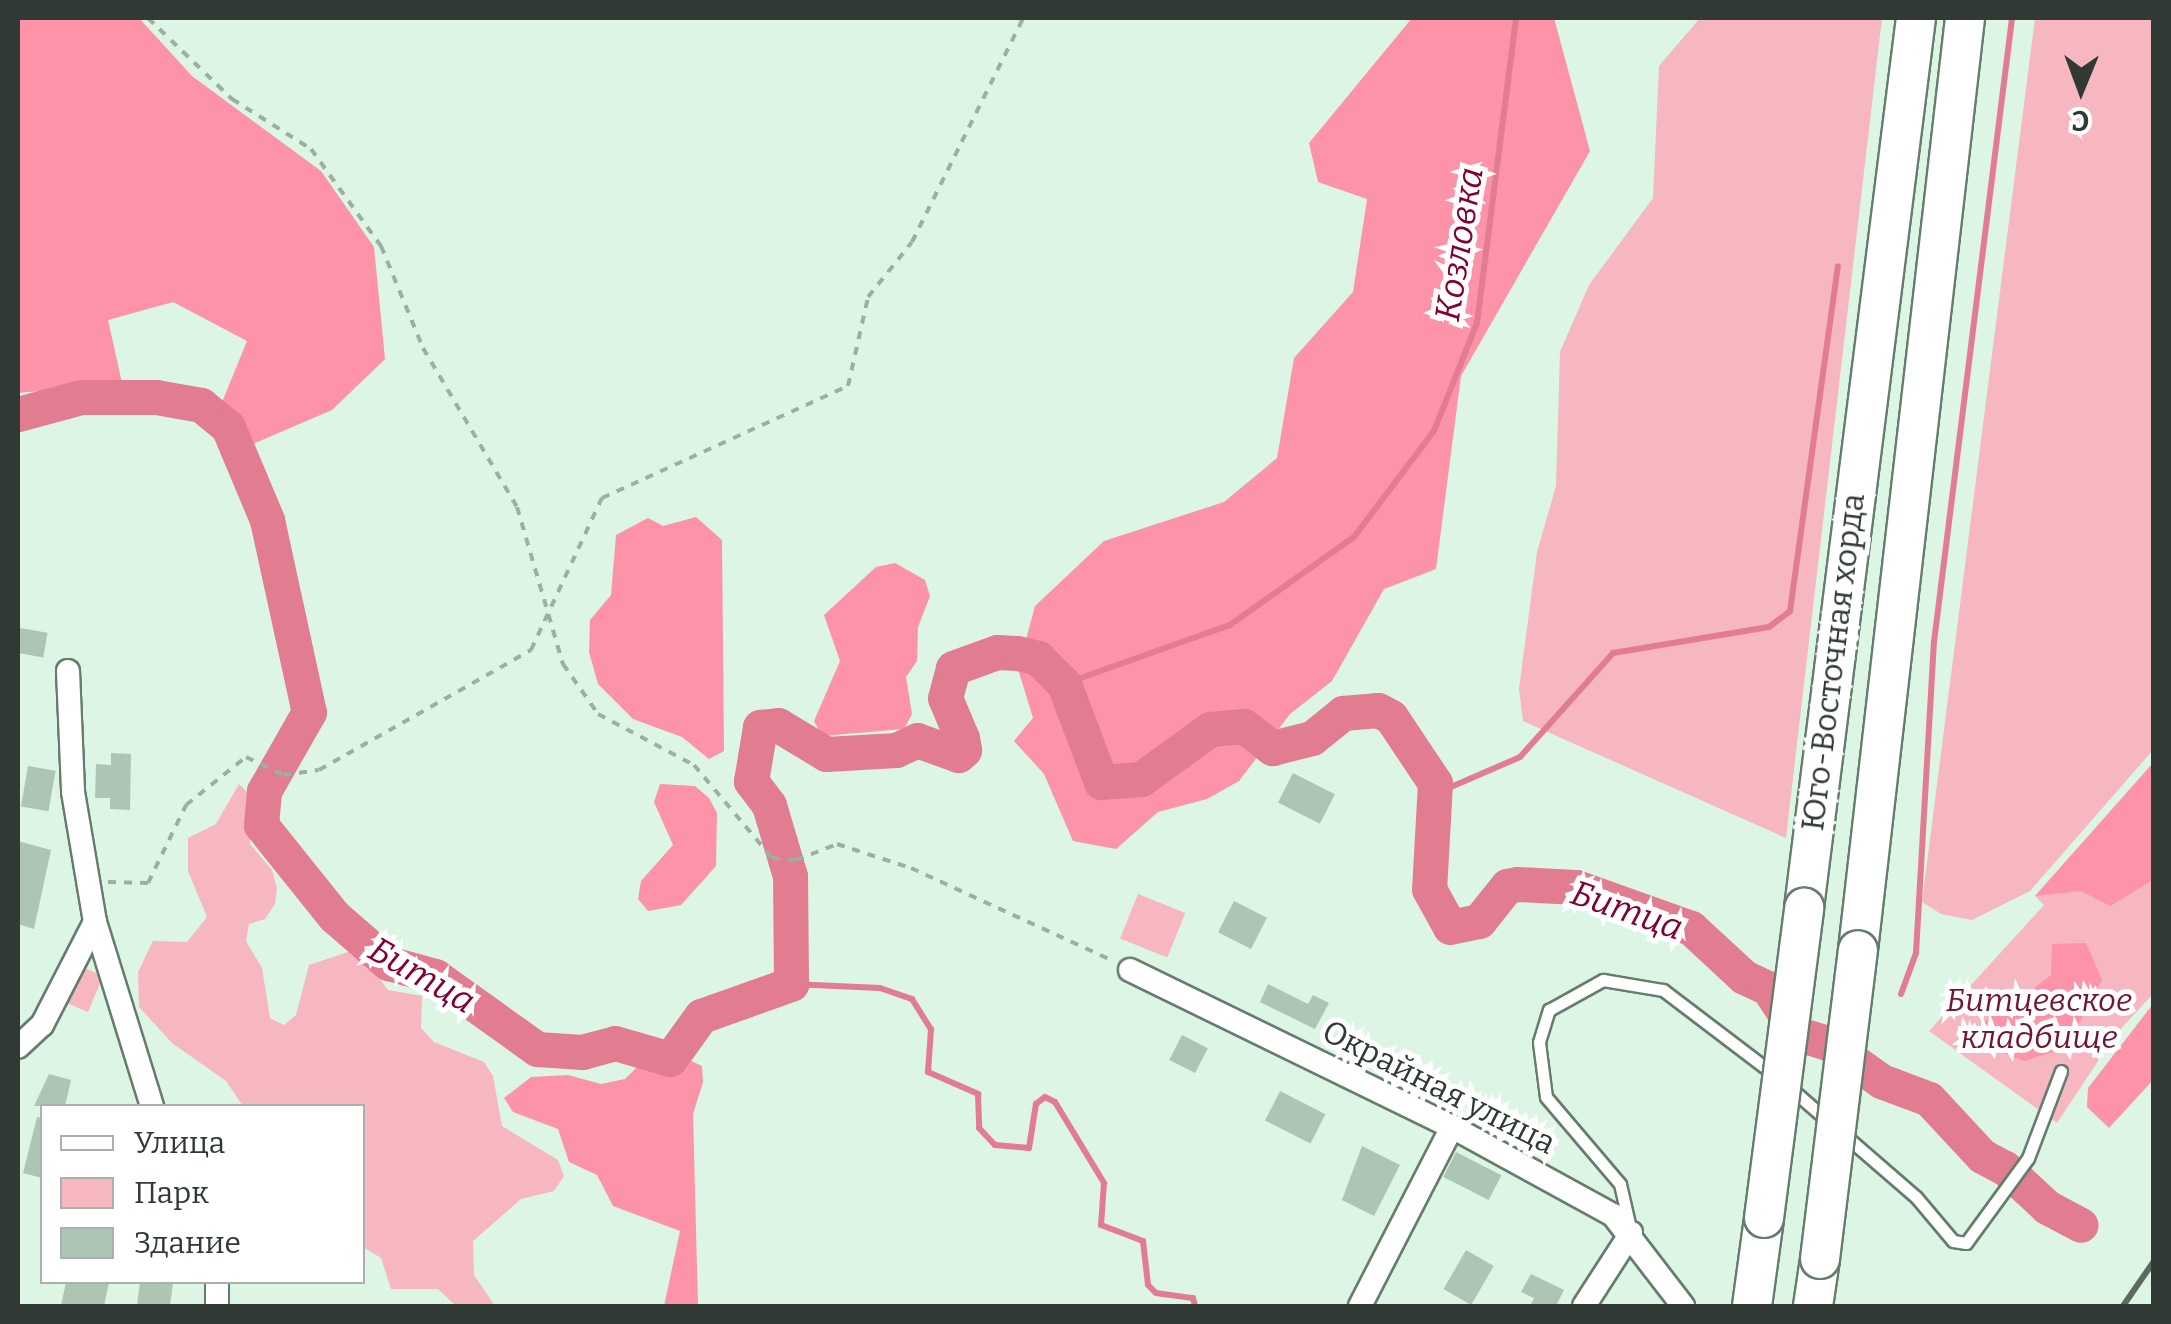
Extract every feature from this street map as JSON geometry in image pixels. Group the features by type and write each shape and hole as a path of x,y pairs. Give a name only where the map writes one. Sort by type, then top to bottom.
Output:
{"main road":[{"name":"Юго-Восточная хорда","path":"1752,1306 1916,18"},
{"name":"Юго-Восточная хорда","path":"1813,1306 1965,18"}],"street":[{"path":"68,671 73,792 87,881 95,922 151,1104"},
{"path":"18,1047 42,1025 95,922"},
{"name":"Окрайная улица","path":"1130,970 1452,1127 1613,1214 1631,1232 1683,1306"},
{"path":"1360,1306 1452,1127"},
{"path":"1584,1306 1631,1232"}],"lane":[{"path":"1631,1232 1620,1184 1546,1097 1540,1042 1549,1010 1603,980 1662,990 1722,1029 1916,1198 1952,1242 1966,1243 2028,1158 2061,1072"}],"path":[{"path":"148,18 232,99 311,149 381,246 423,348 516,507 563,664 598,714 694,766 772,858 796,860 838,844 928,876 1130,970"},
{"path":"87,881 148,883 186,806 246,757 283,775 319,770 531,650 602,498 848,386 868,298 912,242 1022,18"}],"green space":[{"path":"18,18 139,18 192,76 321,171 374,247 385,359 332,410 246,447 218,412 247,341 173,302 108,320 122,383 18,393"},
{"path":"1412,18 1554,18 1590,151 1461,376 1436,569 1384,589 1332,681 1290,714 1239,781 1207,799 1158,812 1116,849 1073,841 1044,774 1014,741 1033,718 1018,669 1035,606 1104,541 1224,502 1277,458 1294,358 1353,292 1367,199 1318,182 1309,143"},
{"path":"1700,18 1882,18 1786,838 1523,721 1519,689 1537,552 1556,486 1560,352 1589,285 1653,198 1659,66"},
{"path":"2035,18 2153,18 2153,750 2030,891 1972,920 1941,914 1922,902"},
{"path":"696,517 722,540 724,751 709,759 682,737 633,719 598,684 589,652 590,620 611,595 616,535 648,518 663,526"},
{"path":"895,563 925,580 930,596 918,627 917,661 906,677 912,714 904,729 822,736 814,721 840,661 824,615 876,567"},
{"name":"Битцевское кладбище","path":"2153,763 2153,994 2116,1034 2057,1123 1929,1031 2044,905 2035,896"},
{"path":"2153,763 2153,880 2110,906 2081,891 2035,896"},
{"path":"239,784 251,796 250,844 272,870 277,888 275,904 265,919 249,924 246,941 262,968 270,1018 284,1025 296,1015 309,965 357,949 388,990 422,996 421,1028 434,1042 484,1062 493,1076 502,1126 558,1160 564,1176 554,1191 521,1199 473,1241 474,1275 495,1306 456,1306 438,1289 391,1289 381,1258 365,1248 365,1104 242,1104 226,1081 172,1043 139,1007 138,972 153,941 187,942 207,917 188,871 188,838 216,824"},
{"path":"660,784 695,786 709,798 717,813 716,866 681,905 648,911 638,899 641,881 673,845 654,802"},
{"path":"1138,894 1185,913 1167,958 1120,939"},
{"path":"2086,943 2102,980 2074,1033 2053,1052 2024,1061 1997,1050 1983,1025 2001,1002 2028,993 2051,975 2052,944"},
{"path":"82,967 103,976 88,1012 67,1003"},
{"path":"2153,1004 2153,1080 2109,1128 2087,1107 2088,1088"},
{"path":"687,1059 702,1066 703,1082 693,1114 698,1306 664,1306 680,1231 613,1206 597,1175 569,1162 558,1129 513,1112 504,1098 531,1077 568,1075 601,1084 625,1079 637,1067 672,1067"}],"building":[{"path":"20,628 48,633 43,657 18,653"},
{"path":"111,753 131,754 130,810 110,809 110,798 95,798 96,764 111,765"},
{"path":"28,766 56,771 48,811 21,806"},
{"path":"1293,773 1335,794 1320,824 1278,802"},
{"path":"18,841 51,850 34,929 18,924"},
{"path":"1234,901 1267,918 1251,949 1218,932"},
{"path":"1268,984 1308,1004 1313,995 1329,1003 1315,1029 1260,1002"},
{"path":"1348,1031 1387,1052 1378,1068 1340,1047"},
{"path":"1182,1035 1208,1048 1195,1073 1169,1060"},
{"path":"49,1074 71,1080 65,1104 34,1106"},
{"path":"1280,1091 1325,1114 1310,1144 1265,1120"},
{"path":"37,1117 40,1118 40,1177 23,1173"},
{"path":"1362,1146 1400,1165 1374,1216 1342,1200"},
{"path":"1456,1152 1501,1175 1489,1200 1443,1177"},
{"path":"1466,1250 1494,1266 1471,1305 1444,1289"},
{"path":"1531,1274 1564,1290 1556,1306 1530,1306 1534,1298 1521,1292"},
{"path":"66,1284 109,1284 104,1306 61,1306"},
{"path":"140,1284 173,1284 170,1306 137,1306"}],"waterway":[{"name":"Козловка","path":"1064,684 1230,625 1354,537 1434,431 1477,323 1516,18"},
{"path":"1901,994 1916,953 1934,642 2012,18"},
{"path":"1437,793 1520,757 1613,653 1769,627 1790,611 1838,266"},
{"name":"Битца","path":"18,414 81,397 156,397 201,405 228,427 267,520 309,712 264,791 261,825 334,916 388,963 435,976 537,1049 582,1052 615,1043 670,1059 701,1016 791,984 790,876 769,805 751,781 760,727 778,725 826,754 896,750 917,740 958,755 964,750 962,738 945,698 953,668 997,652 1017,653 1038,658 1064,684 1101,782 1141,779 1210,729 1244,726 1272,748 1312,738 1343,713 1378,710 1391,717 1435,783 1429,889 1450,927 1479,921 1507,886 1517,884 1576,887 1691,928 1744,977 1768,988 1798,1034 1828,1043 1881,1081 1929,1099 1982,1156 2005,1168 2047,1207 2081,1225"},
{"path":"791,984 880,988 912,999 931,1029 928,1072 978,1094 979,1128 995,1145 1029,1148 1036,1104 1045,1097 1055,1102 1104,1183 1101,1225 1143,1241 1148,1285 1156,1293 1193,1298 1195,1306"}],"railway":[{"path":"2123,1306 2154,1261"}]}
